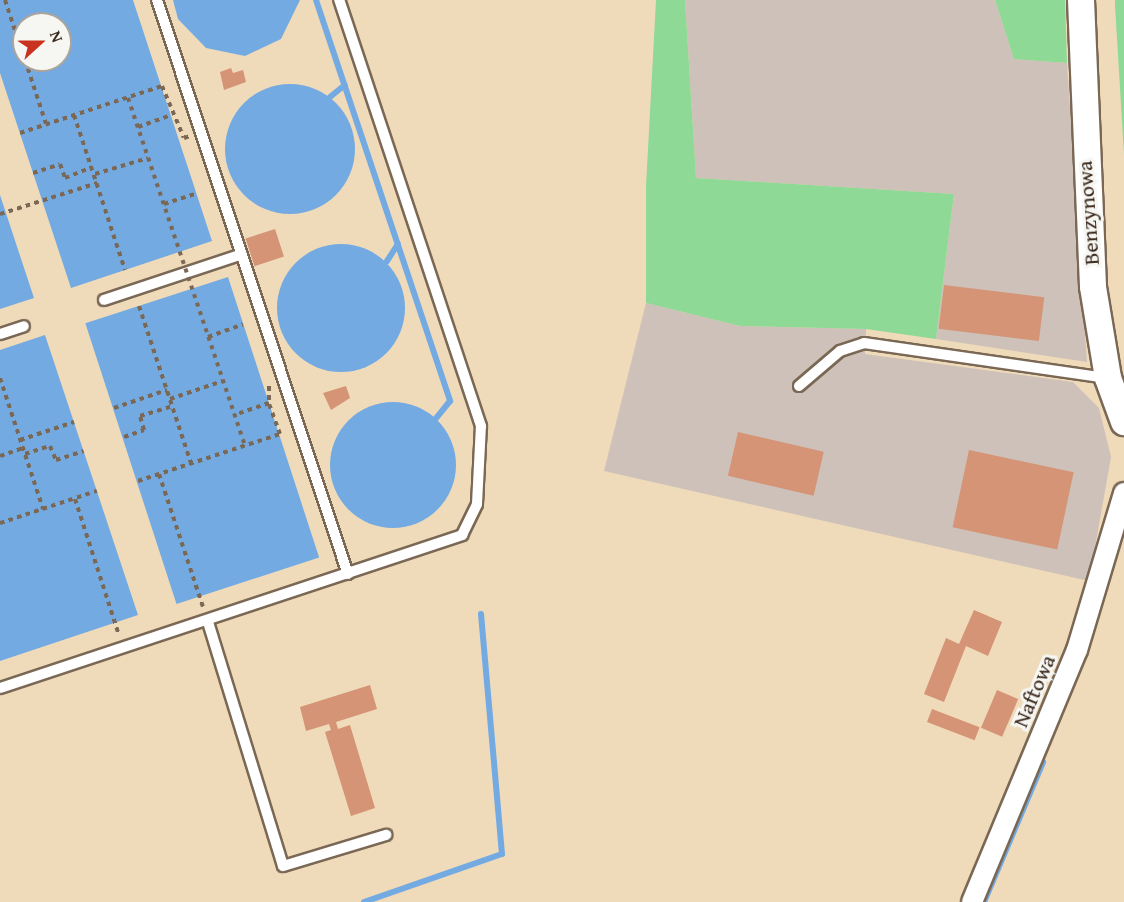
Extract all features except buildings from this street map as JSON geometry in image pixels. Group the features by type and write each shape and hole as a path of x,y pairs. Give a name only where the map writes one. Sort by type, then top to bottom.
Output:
{"street":[{"name":"Benzynowa","path":"1081,0 1093,287 1108,378 1124,422"},
{"name":"Naftowa","path":"972,902 1077,650 1124,493"}],"lane":[{"path":"157,0 348,574"},
{"path":"0,688 208,622 462,535 477,504 483,462 480,426 339,0"},
{"path":"104,300 242,254"},
{"path":"0,334 24,326"},
{"path":"799,386 840,351 864,343 1108,378"},
{"path":"208,622 283,866 386,836"}],"path":[{"path":"5,0 12,22"},
{"path":"28,72 46,124"},
{"path":"20,133 162,86 171,115 184,138"},
{"path":"128,98 245,446"},
{"path":"74,115 125,270"},
{"path":"138,127 171,115"},
{"path":"94,174 148,158"},
{"path":"33,173 60,164 65,177 92,167"},
{"path":"0,214 97,183"},
{"path":"164,204 196,193"},
{"path":"139,306 191,464"},
{"path":"208,336 243,324"},
{"path":"0,378 43,509"},
{"path":"170,399 223,381"},
{"path":"114,408 167,390"},
{"path":"138,481 280,435 270,403 234,415"},
{"path":"124,437 144,430 140,416 172,406"},
{"path":"20,440 74,422"},
{"path":"25,454 50,446 56,460 84,451"},
{"path":"0,456 23,448"},
{"path":"159,474 199,597"},
{"path":"0,523 97,491"},
{"path":"75,499 114,623"}],"shaded area":[{"path":"685,0 995,0 1014,59 1067,63 1087,362 936,339 954,194 696,178"},
{"path":"646,303 740,326 866,329 865,354 1073,382 1099,408 1111,457 1089,581 604,471"}],"green space":[{"path":"656,0 685,0 696,178 954,194 936,339 866,329 740,326 646,303 646,186"},
{"path":"995,0 1065,0 1067,63 1014,59"},
{"path":"1115,0 1124,0 1124,154 1115,6"}],"water":[{"path":"0,0 133,0 212,241 71,288 0,73"},
{"path":"173,0 300,0 281,39 245,56 206,48 178,19"},
{"path":"290,84 315,89 336,103 350,124 355,149 350,174 336,195 315,209 290,214 265,209 244,195 230,174 225,149 230,124 244,103 265,89"},
{"path":"0,195 34,298 0,309"},
{"path":"341,244 366,248 387,262 401,283 405,308 401,333 387,354 366,368 341,372 316,368 295,354 281,333 277,308 281,283 295,262 316,248"},
{"path":"228,277 319,558 177,604 85,323"},
{"path":"45,335 138,615 0,661 0,350"},
{"path":"393,402 417,407 438,420 451,441 456,465 451,489 438,510 417,523 393,528 369,523 348,510 335,489 330,465 335,441 348,420 369,407"}],"waterway":[{"path":"316,0 450,401 436,418"},
{"path":"330,97 345,85"},
{"path":"387,261 398,244"},
{"path":"364,902 502,854 481,614"},
{"path":"984,902 1043,762"}]}
